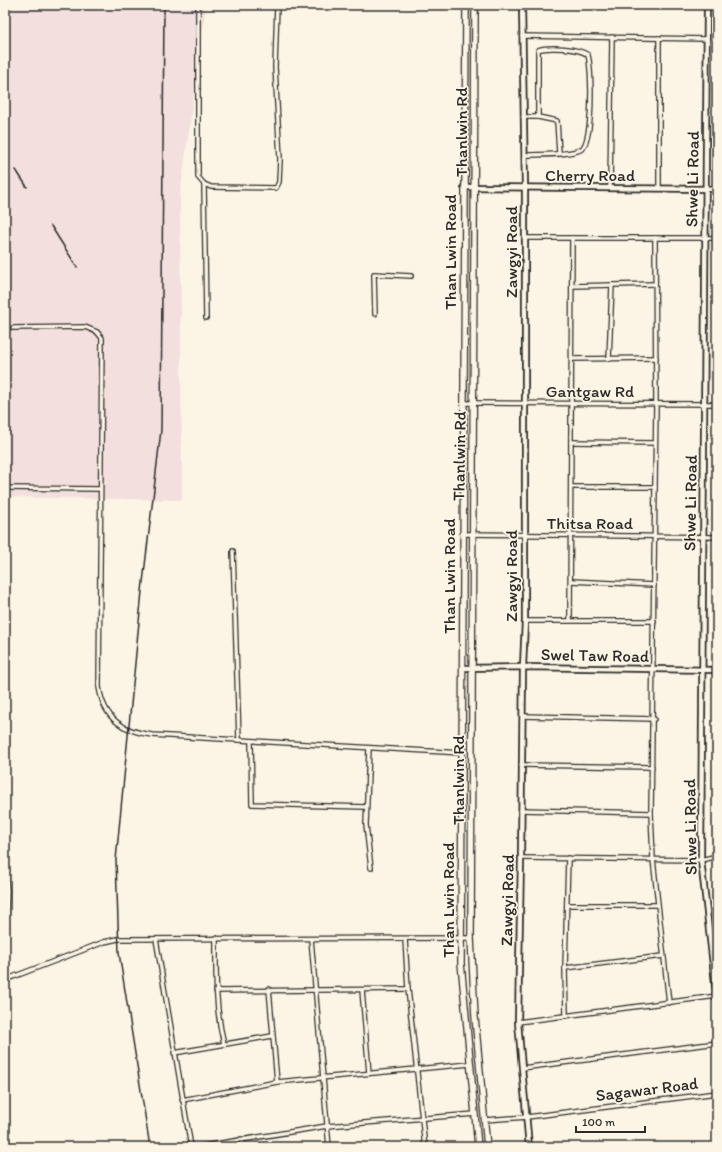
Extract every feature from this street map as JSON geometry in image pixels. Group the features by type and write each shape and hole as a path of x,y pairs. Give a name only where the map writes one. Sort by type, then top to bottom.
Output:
{"main road":[{"name":"Than Lwin Road","path":"466,5 462,534 464,668 461,963 478,1147"},
{"name":"Thanlwin Rd","path":"475,5 471,938 475,1017 487,1147"},
{"path":"465,48 475,49"},
{"path":"464,296 474,297"},
{"path":"462,800 472,800"}],"street":[{"path":"198,5 198,177 204,184 211,187 276,188 279,182 280,159 275,67 277,5"},
{"name":"Zawgyi Road","path":"522,5 524,155 525,621 522,667 523,716 518,1022 530,1147"},
{"name":"Shwe Li Road","path":"706,5 701,860 717,998"},
{"path":"522,36 706,39"},
{"path":"610,188 612,37"},
{"path":"659,38 659,188"},
{"path":"524,155 559,153 580,150 585,147 588,140 590,85 589,57 584,51 564,48 538,50 538,117"},
{"path":"523,117 538,117 558,121 559,153"},
{"path":"204,184 206,318"},
{"name":"Cherry Road","path":"464,187 717,189"},
{"path":"524,238 717,238"},
{"path":"570,620 572,238"},
{"path":"655,238 656,404 654,719 651,813 653,859 669,1003"},
{"path":"375,314 374,274 411,276"},
{"path":"572,286 655,284"},
{"path":"609,359 612,285"},
{"path":"13,328 85,327 97,332 100,335 99,687 102,701 106,709 118,723 128,730 138,733 462,753"},
{"path":"572,359 656,358"},
{"name":"Gantgaw Rd","path":"464,403 717,404"},
{"path":"571,442 655,443"},
{"path":"571,487 655,487"},
{"path":"5,488 100,489"},
{"name":"Thitsa Road","path":"462,534 525,536 717,536"},
{"path":"233,551 239,740"},
{"path":"571,581 654,585"},
{"path":"525,621 654,621"},
{"name":"Swel Taw Road","path":"464,668 522,667 717,670"},
{"path":"523,716 654,719"},
{"path":"251,741 252,804 366,807"},
{"path":"369,748 366,807 371,868"},
{"path":"521,765 652,767"},
{"path":"521,810 651,813"},
{"path":"521,858 701,860 717,856"},
{"path":"566,1016 565,968 568,858"},
{"path":"5,872 7,891 5,926"},
{"path":"567,905 658,905"},
{"path":"5,980 114,940 216,938 471,938"},
{"path":"216,938 216,991 220,1027 224,1044"},
{"path":"156,939 191,1147"},
{"path":"311,939 329,1147"},
{"path":"405,939 408,989 418,1070 425,1147"},
{"path":"711,950 717,949"},
{"path":"565,968 663,956"},
{"path":"216,991 269,989 408,989"},
{"path":"269,989 277,1082"},
{"path":"362,990 368,1073"},
{"path":"518,1022 717,998"},
{"path":"174,1053 272,1036"},
{"path":"522,1068 717,1043"},
{"path":"182,1100 277,1082 470,1064"},
{"name":"Sagawar Road","path":"485,1120 526,1117 717,1093"},
{"path":"197,1147 327,1126 475,1114"},
{"path":"476,1121 485,1120"},
{"path":"241,1139 243,1147"}],"shaded area":[{"path":"5,5 206,5 180,196 182,500 5,497"}],"railway":[{"path":"150,1147 119,953 116,860 142,591 161,430 164,5"},
{"path":"16,170 27,187"},
{"path":"51,226 77,267"}]}
